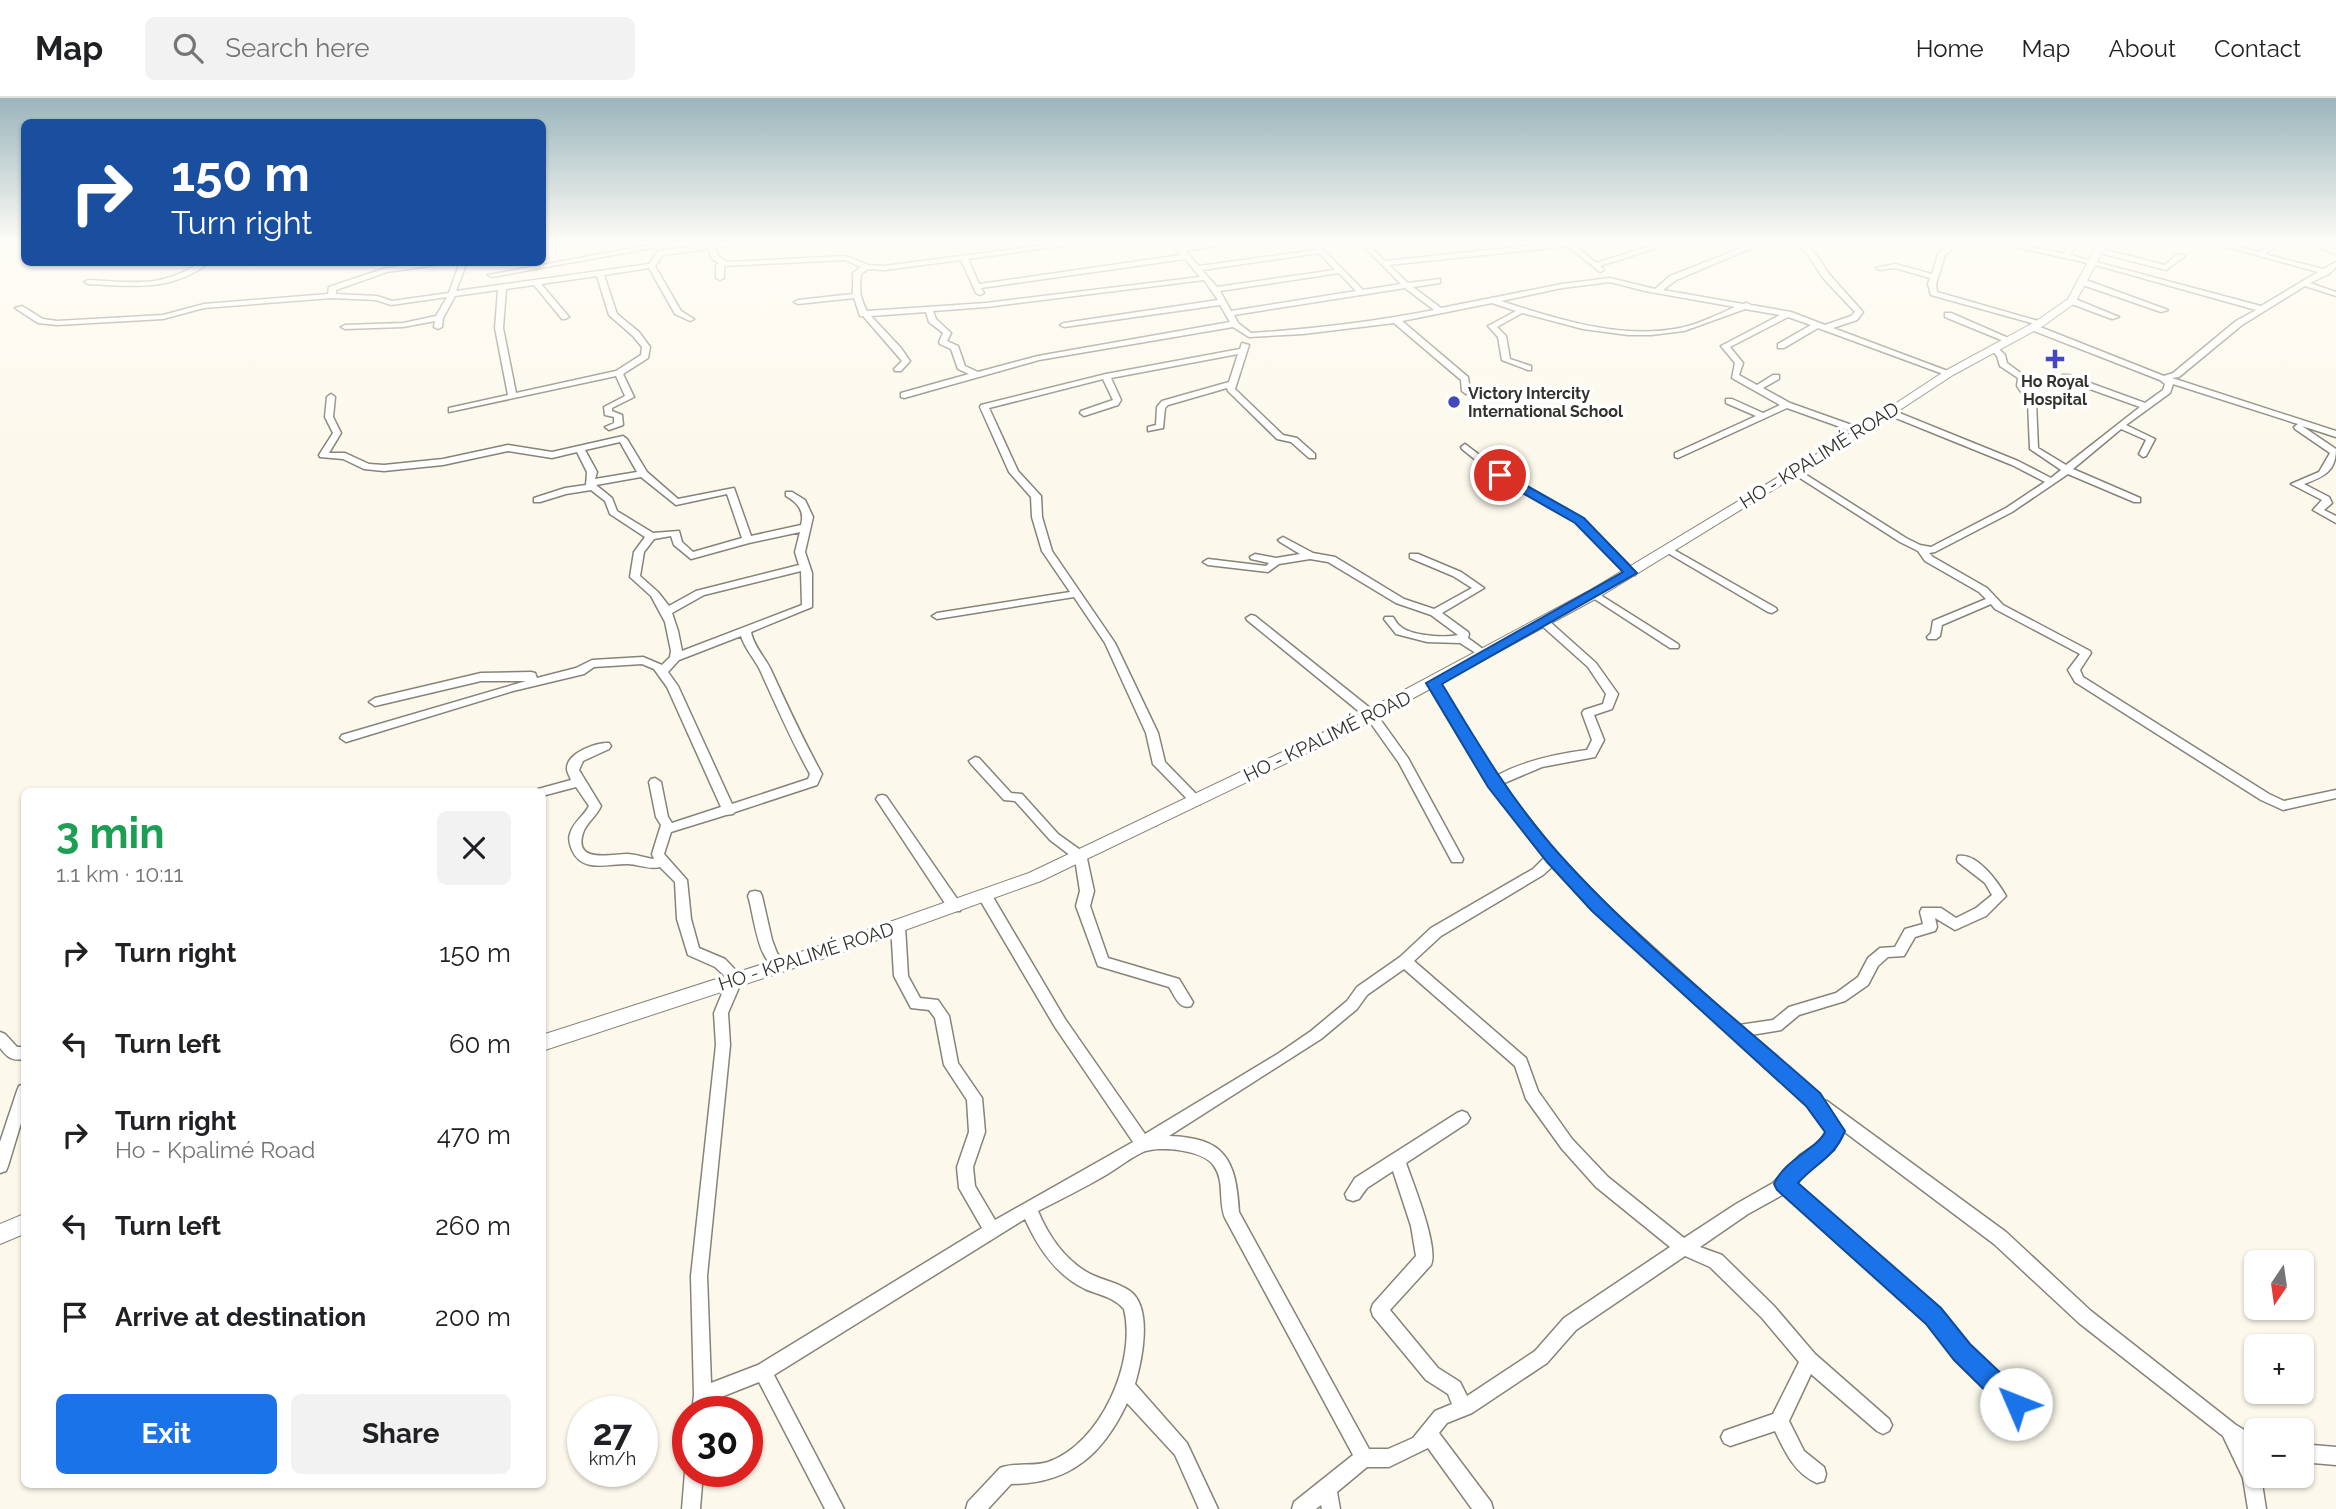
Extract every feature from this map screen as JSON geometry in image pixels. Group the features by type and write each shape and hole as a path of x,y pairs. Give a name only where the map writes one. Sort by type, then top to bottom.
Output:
{"main road":[{"name":"HO - KPALIMÉ ROAD","path":"546,1041 955,907 1081,857 1371,715 1545,623 1669,550 1949,373 2036,326 2061,309"},
{"path":"0,1234 21,1225"}],"street":[{"path":"20,309 41,321 57,323 163,317 193,309"},
{"path":"345,327 438,323 445,309"},
{"path":"500,309 499,328 512,395"},
{"path":"558,309 565,317"},
{"path":"452,410 619,373 645,356 646,347 636,334 613,315 611,309"},
{"path":"676,309 690,319"},
{"path":"861,309 901,351 906,361 898,369"},
{"path":"863,314 942,309"},
{"path":"1064,325 1176,309"},
{"path":"1227,309 1235,324 1250,335 1303,332 1456,309"},
{"path":"1230,313 1257,309"},
{"path":"1437,309 1441,312"},
{"path":"1512,309 1622,335 1675,331 1734,309"},
{"path":"1767,309 1823,325 1949,373"},
{"path":"1781,346 1823,325 1854,318 1859,312 1856,309"},
{"path":"1981,309 2036,326 2163,377 2286,420 2336,434"},
{"path":"2093,309 2115,317"},
{"path":"2163,377 2176,375 2262,309"},
{"path":"929,310 932,320 947,333 943,342 955,348 961,367 977,375"},
{"path":"1519,312 1492,326 1502,336 1506,360 1528,368"},
{"path":"1788,314 1724,346 1739,363 1734,372 1737,378 1787,405 1860,431"},
{"path":"1948,315 2008,340"},
{"path":"1396,320 1465,379 1466,391"},
{"path":"904,395 1038,358 1235,324"},
{"path":"1250,335 1231,384 1239,399 1264,423 1280,437 1294,440 1312,456"},
{"path":"1994,349 2000,354 2003,364 2022,377 2020,384 2031,399 2036,439 2034,449 2067,470 2137,500"},
{"path":"1196,801 1159,764 1152,733 1110,643 1047,551 1037,517 1036,496 1014,472 984,407 1106,376 1242,351"},
{"path":"608,427 619,425 618,415 608,413 608,407 629,397 619,373"},
{"path":"1084,412 1115,403 1117,400 1106,376"},
{"path":"1756,389 1776,377"},
{"path":"2065,377 2146,407"},
{"path":"1922,550 1940,547 2028,499 2052,482 2120,425 2167,391 2169,383 2163,377"},
{"path":"1151,429 1160,426 1161,407 1165,402 1231,384"},
{"path":"331,397 329,417 337,433 323,455 345,456 367,467 415,466 508,448 552,454 624,439 643,474 676,502 731,490 747,540"},
{"path":"1729,401 1763,416"},
{"path":"1678,455 1787,405"},
{"path":"1889,412 2015,463 2052,482"},
{"path":"2286,420 2335,452 2322,474 2296,484 2326,499 2328,503 2318,510 2336,520"},
{"path":"2120,425 2151,439 2143,454"},
{"path":"1465,447 1500,475 1580,520 1631,573"},
{"path":"580,449 592,472 592,485 609,500 613,512 652,536 677,533 677,543 691,555 803,528"},
{"path":"1794,471 1922,550 1929,559 1983,590 2011,614 2087,654 2075,666 2079,679 2265,797 2283,806 2336,794"},
{"path":"537,500 643,474"},
{"path":"675,658 807,607 805,567 800,552 803,528 808,517 802,502 789,494"},
{"path":"652,536 639,552 635,577 649,587 668,611 678,650 675,658 662,672"},
{"path":"1283,540 1310,556"},
{"path":"1669,550 1772,610"},
{"path":"1255,557 1276,561 1310,556 1331,559 1400,601 1435,613 1464,634 1462,639"},
{"path":"1414,556 1457,574 1479,588 1435,613"},
{"path":"1208,562 1268,569 1276,561"},
{"path":"668,611 700,593 805,567"},
{"path":"937,616 1076,594"},
{"path":"1594,594 1674,646"},
{"path":"1932,637 1936,635 1937,623 1992,600"},
{"path":"1251,618 1371,715 1404,761 1457,859"},
{"path":"1389,619 1396,629 1413,635 1453,641 1462,639 1486,655"},
{"path":"1494,783 1525,766 1550,759 1591,754 1598,740 1588,713 1608,706 1612,694 1592,666 1545,623"},
{"path":"664,830 813,782 816,774 786,718 764,666 746,642 747,630"},
{"path":"346,738 580,671 592,664 643,660 662,672 672,685 729,811"},
{"path":"375,702 481,677 531,676 532,683"},
{"path":"1434,683 1494,783 1553,858 1598,906 1813,1100 2000,1238 2085,1317 2244,1440"},
{"path":"605,746 575,759 570,767 572,778 579,782 595,806 578,827 576,844 581,853 593,862 634,860 651,866 662,862"},
{"path":"975,761 1008,797 1018,797 1054,837 1081,857 1087,891 1083,906 1103,962 1174,983 1186,1002"},
{"path":"546,791 579,782"},
{"path":"655,782 662,817 667,825 659,844 662,862 681,880 684,919 693,951 720,963 736,978 721,1013 723,1045 699,1276 702,1396"},
{"path":"882,799 955,907"},
{"path":"717,1396 763,1372 1029,1208 1143,1144 1316,1035 1352,1005 1362,991 1405,961 1436,932 1538,872 1553,858"},
{"path":"1737,1031 1776,1026 1794,1012 1840,997 1863,981 1873,962 1885,952 1899,952 1910,933 1930,927 1927,912 1941,913 1955,925 1981,912 1999,896 1990,880 1963,859"},
{"path":"755,896 761,909 760,923 765,945 779,964"},
{"path":"985,896 1060,1023 1143,1144"},
{"path":"898,926 901,976 916,1004 933,1003 942,1016 951,1065 974,1098 976,1132 965,1167 967,1188 992,1231"},
{"path":"1405,961 1521,1062 1531,1094 1567,1144 1602,1181 1684,1248 1716,1261 1768,1312 1809,1360 1883,1425"},
{"path":"0,1038 21,1051"},
{"path":"0,1166 21,1100"},
{"path":"1301,1509 1364,1458 1389,1458 1419,1444 1441,1418 1463,1408 1541,1357 1570,1324 1784,1184 1806,1160 1829,1145 1835,1131 1813,1100"},
{"path":"1353,1194 1361,1183 1462,1118"},
{"path":"1143,1144 1184,1142 1214,1152 1227,1167 1231,1213 1364,1458"},
{"path":"1397,1160 1419,1226 1425,1259 1379,1310 1432,1374 1454,1388 1463,1408"},
{"path":"1784,1184 1934,1316 1962,1352 2016,1404"},
{"path":"975,1509 1007,1475 1056,1469 1095,1440 1127,1389 1135,1350 1135,1321 1130,1303 1117,1292 1090,1283 1072,1272 1049,1249 1029,1208"},
{"path":"1730,1437 1779,1421 1809,1360"},
{"path":"763,1372 835,1509"},
{"path":"1127,1389 1181,1449 1209,1509"},
{"path":"1779,1421 1798,1457 1817,1474"},
{"path":"2229,1430 2252,1477 2257,1509"},
{"path":"1428,1433 1484,1509"},
{"path":"2314,1454 2336,1456"},
{"path":"691,1509 693,1487"},
{"path":"1327,1489 1331,1509"}],"place":[{"name":"Ho Royal Hospital","path":"2055,359"},
{"name":"Victory Intercity International School","path":"1454,402"}],"route":[{"path":"1500,475 1580,520 1631,573 1434,683 1494,783 1553,858 1598,906 1813,1100 1835,1131 1829,1145 1806,1160 1784,1184 1934,1316 1962,1352 2016,1404"}]}
